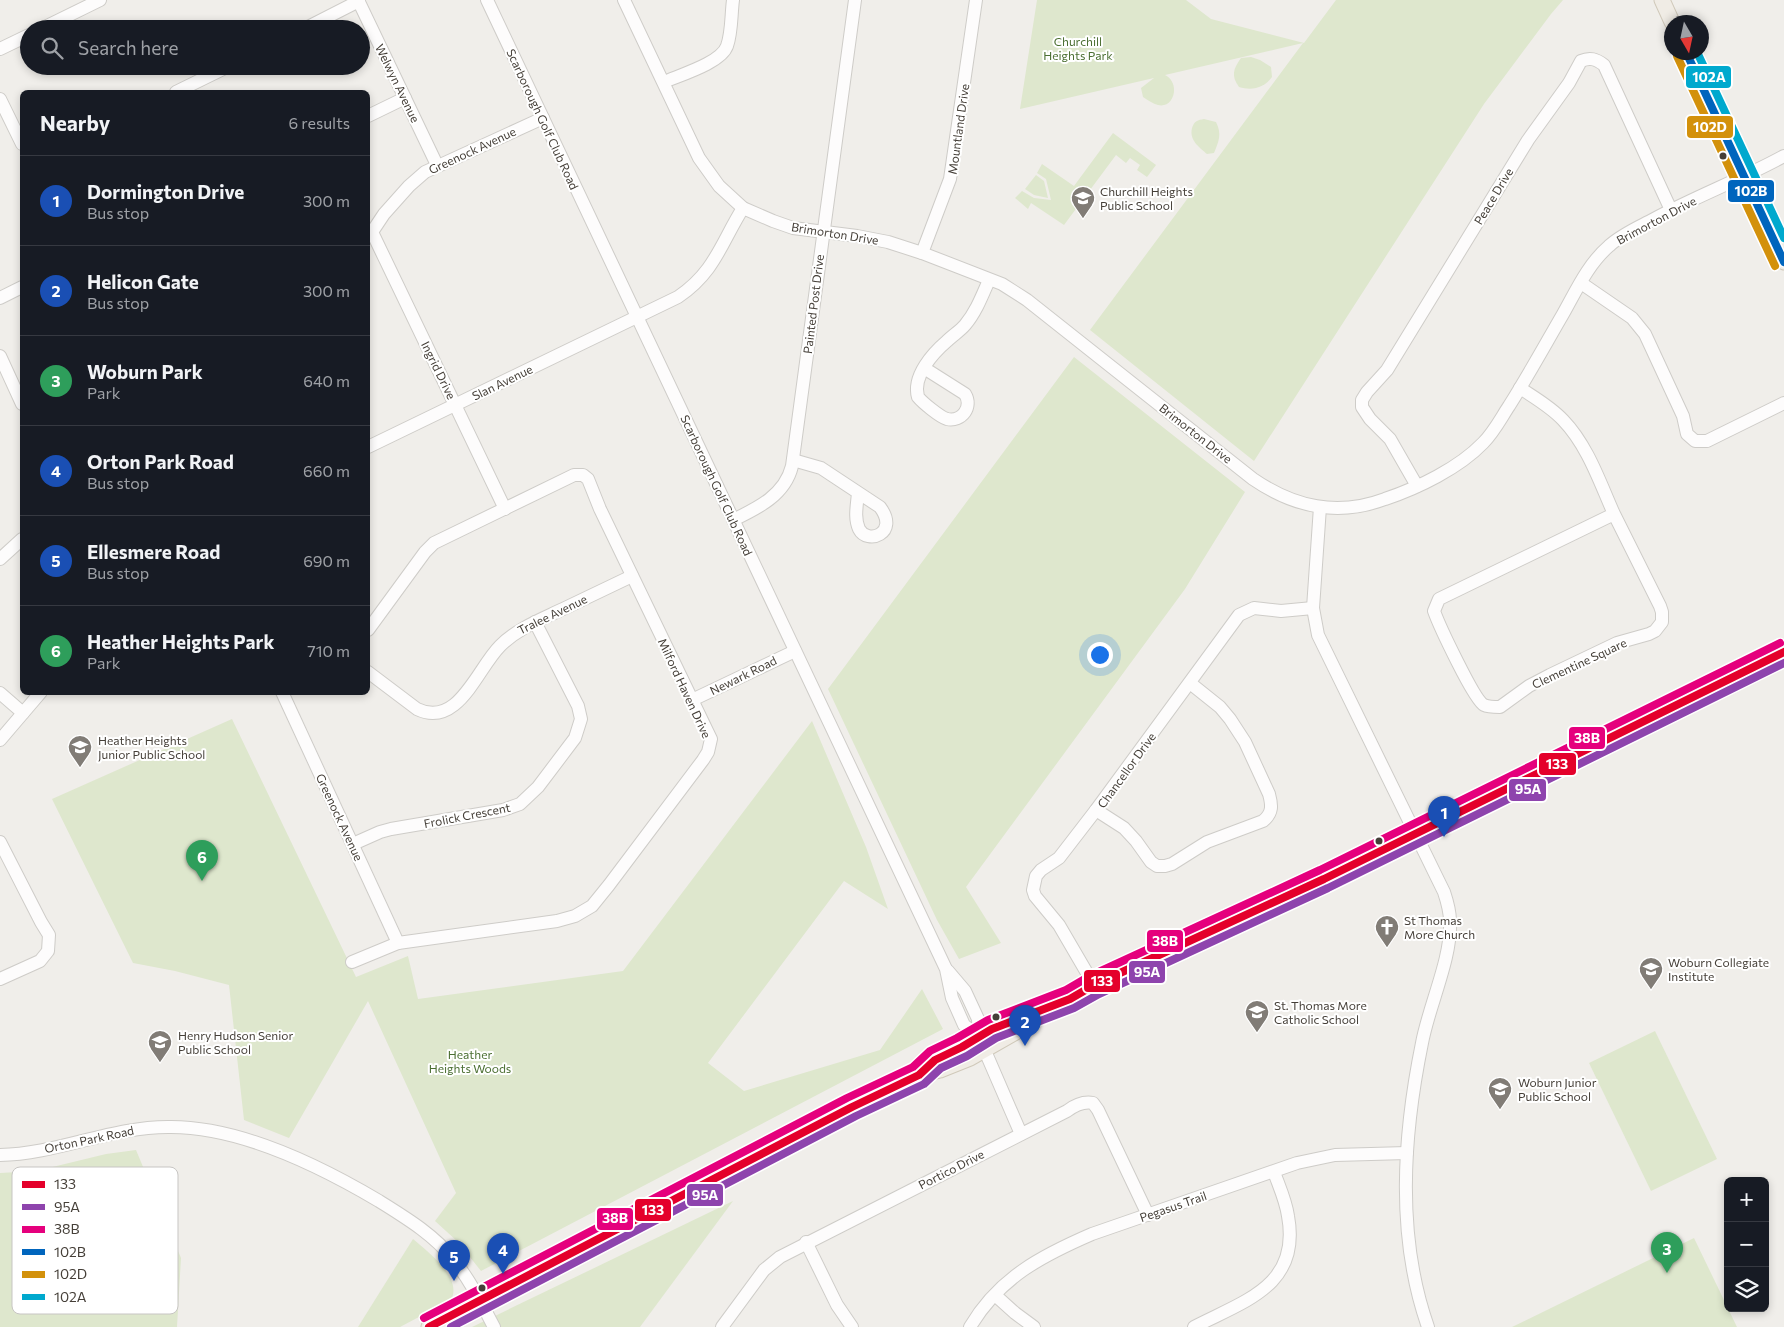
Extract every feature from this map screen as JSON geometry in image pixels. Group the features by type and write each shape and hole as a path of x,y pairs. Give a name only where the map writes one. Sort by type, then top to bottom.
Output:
{"main road":[{"path":"1662,0 1669,15"},
{"path":"1690,60 1784,262"},
{"path":"429,1327 852,1107 919,1076 935,1060 982,1043 1008,1022 1070,999 1094,985 1324,879 1784,652"}],"street":[{"path":"59,20 100,0"},
{"name":"Scarborough Golf Club Road","path":"488,0 636,317 946,969 952,998 964,1025 982,1043"},
{"name":"Brimorton Drive","path":"624,0 699,158 719,186 744,208 793,228 823,230 888,242 1002,284 1027,300 1260,484 1280,496 1320,507 1348,508 1364,506 1395,496 1445,472 1483,443 1520,388 1589,268 1609,246 1627,233 1671,210 1784,156"},
{"path":"664,82 707,63 723,53 728,40 733,0"},
{"name":"Painted Post Drive","path":"733,520 768,501 785,482 790,473 855,0"},
{"name":"Mountland Drive","path":"922,253 950,179 976,0"},
{"path":"322,20 359,1"},
{"name":"Welwyn Avenue","path":"359,1 368,20"},
{"name":"Welwyn Avenue","path":"370,24 438,165"},
{"path":"0,49 20,39"},
{"name":"Peace Drive","path":"1417,486 1390,439 1365,412 1362,407 1362,400 1387,370 1528,140 1570,83 1581,61 1591,58 1604,65 1671,210"},
{"path":"180,90 211,75"},
{"path":"370,115 405,98"},
{"path":"0,99 20,140"},
{"name":"Greenock Avenue","path":"370,234 384,214 409,186 425,172 543,118"},
{"name":"Slan Avenue","path":"370,445 678,297 692,288 701,278 715,259 744,208"},
{"name":"Ingrid Drive","path":"370,234 505,509"},
{"path":"924,368 940,347 960,331 972,316 988,280"},
{"path":"1581,283 1632,318 1645,334 1683,416 1687,434 1696,441 1706,441 1784,403"},
{"path":"0,298 20,287"},
{"path":"0,356 20,400"},
{"name":"Clementine Square","path":"1520,388 1543,402 1556,413 1576,436 1660,606 1662,617 1660,626 1649,634 1617,643 1550,675 1529,686 1500,707 1484,705 1475,696 1439,625 1434,611 1439,599 1614,514"},
{"path":"793,460 822,468 858,494"},
{"name":"Milford Haven Drive","path":"352,962 398,943 557,921 576,916 592,906 610,885 708,752 711,739 600,509 592,487 583,475 574,474 434,543 370,627"},
{"path":"1320,507 1313,608 1320,642 1444,892 1450,920 1449,940 1422,1042 1407,1153 1406,1200 1409,1247 1421,1308 1428,1327"},
{"path":"0,559 20,541"},
{"name":"Tralee Avenue","path":"370,674 417,709 424,712 444,711 459,702 491,655 515,632 632,576"},
{"name":"Chancellor Drive","path":"1094,985 1071,943 1035,896 1033,890 1036,876 1058,858 1096,810 1239,615 1254,608 1281,611 1313,608"},
{"name":"Frolick Crescent","path":"353,844 391,829 463,818 514,807 538,787 575,738 581,718 578,706 535,622"},
{"name":"Newark Road","path":"692,700 795,651"},
{"path":"1096,810 1124,828 1151,862 1157,866 1172,864 1207,842 1263,821 1268,817 1271,812 1272,803 1245,742 1220,707 1190,683"},
{"path":"0,693 23,713"},
{"path":"0,740 38,695"},
{"name":"Greenock Avenue","path":"285,695 398,943"},
{"path":"0,842 49,935 48,951 40,961 1,979"},
{"path":"982,1043 1022,1134"},
{"name":"Portico Drive","path":"722,1327 764,1270 773,1262 806,1242 1074,1106 1087,1102 1093,1103 1148,1215"},
{"name":"Orton Park Road","path":"0,1155 24,1153 122,1131 172,1126 208,1131 262,1145 309,1163 332,1175 391,1208 425,1231 453,1259 481,1301 494,1327"},
{"name":"Pegasus Trail","path":"970,1327 995,1295 1011,1279 1033,1262 1063,1246 1092,1234 1297,1163 1335,1155 1357,1153 1407,1153"},
{"path":"1194,1327 1260,1293 1273,1282 1284,1266 1290,1248 1290,1229 1288,1214 1274,1172"},
{"path":"806,1242 837,1305 852,1327"},
{"path":"995,1295 1014,1313 1034,1327"}],"green space":[{"name":"Churchill Heights Park","path":"1037,0 1186,0 1211,19 1304,43 1336,0 1563,0 1484,104 1254,461 1090,330 1303,43 1165,75 1173,84 1174,95 1164,105 1154,104 1143,97 1141,88 1154,78 1020,109"},
{"path":"1251,57 1271,67 1272,77 1265,84 1257,88 1239,87 1234,76 1236,66 1241,58"},
{"path":"1204,119 1216,122 1218,126 1219,138 1214,153 1207,154 1195,143 1192,136 1191,132 1194,124 1198,120"},
{"path":"1113,133 1156,165 1147,177 1137,170 1140,165 1130,158 1126,163 1116,155 1064,225 1031,203 1028,209 1015,198 1022,191 1034,198 1051,200 1046,179 1037,173 1042,164 1074,186"},
{"path":"1036,175 1044,181 1048,198 1034,195 1025,189"},
{"path":"1074,357 1245,492 1185,589 966,887 1001,943 959,959 937,920 828,689"},
{"name":"Heather Heights Woods","path":"232,719 356,977 408,956 418,999 623,971 812,721 866,847 888,909 844,881 708,1063 744,1091 880,1050 922,989 943,1029 481,1271 458,1242 435,1221 456,1193 368,1001 289,1138 244,1120 229,985 175,971 133,963 52,799"},
{"path":"1655,1031 1717,1159 1651,1191 1589,1063"},
{"path":"136,1150 143,1167 52,1167 106,1154"},
{"path":"12,1172 12,1314 178,1314 177,1327 0,1327 0,1173"},
{"path":"733,1201 640,1327 472,1327"},
{"path":"1694,1238 1724,1300 1724,1312 1730,1312 1737,1327 1512,1327"},
{"path":"413,1239 435,1258 448,1274 452,1283 453,1292 451,1300 400,1327 358,1327"},
{"path":"178,1251 181,1258 178,1310"}],"transit line":[{"name":"102D","path":"1679,60 1775,266"},
{"name":"102B","path":"1690,60 1784,262"},
{"name":"102A","path":"1701,60 1784,238"},
{"name":"38B","path":"424,1318 847,1098 913,1067 930,1051 988,1020 1066,990 1090,976 1320,870 1780,643"},
{"name":"133","path":"429,1327 852,1107 919,1075 935,1060 992,1029 1070,999 1094,985 1324,879 1784,652"},
{"name":"95A","path":"451,1327 856,1116 924,1084 941,1068 967,1056 996,1038 1074,1008 1099,994 1328,888 1784,663"}],"place":[{"name":"Churchill Heights Public School","path":"1083,219"},
{"name":"Heather Heights Junior Public School","path":"80,768"},
{"name":"Dormington Drive","path":"1444,837"},
{"name":"Heather Heights Park","path":"202,881"},
{"name":"St Thomas More Church","path":"1387,948"},
{"name":"Woburn Collegiate Institute","path":"1651,990"},
{"name":"St. Thomas More Catholic School","path":"1257,1033"},
{"name":"Helicon Gate","path":"1025,1046"},
{"name":"Henry Hudson Senior Public School","path":"160,1063"},
{"name":"Woburn Junior Public School","path":"1500,1110"},
{"name":"Woburn Park","path":"1667,1273"},
{"name":"Orton Park Road","path":"503,1274"},
{"name":"Ellesmere Road","path":"454,1281"}]}
